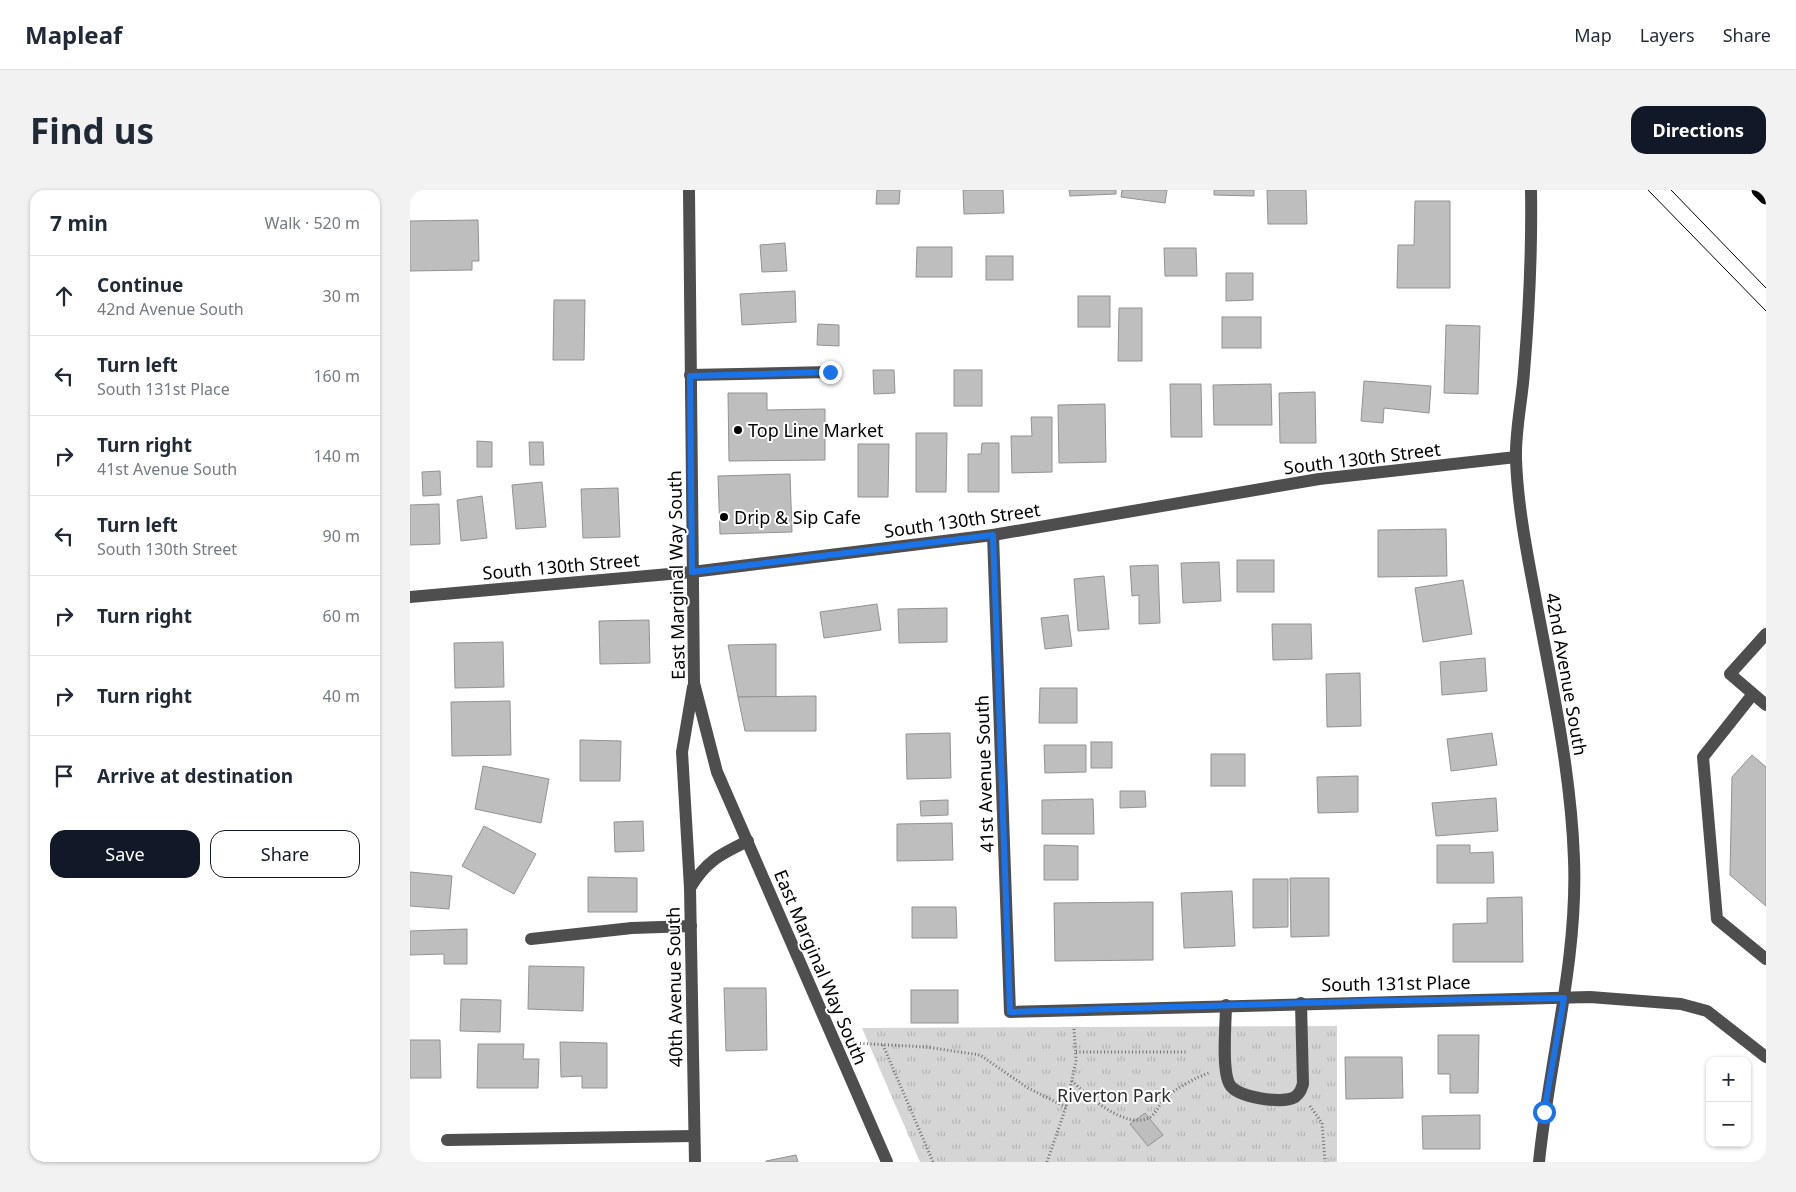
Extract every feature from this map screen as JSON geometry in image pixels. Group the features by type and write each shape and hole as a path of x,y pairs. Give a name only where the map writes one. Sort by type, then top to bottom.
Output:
{"highway":[{"path":"1759,190 1766,197"}],"street":[{"name":"East Marginal Way South","path":"689,190 694,682 717,772 887,1162"},
{"name":"42nd Avenue South","path":"1531,190 1524,370 1516,457 1519,500 1567,779 1574,860 1571,931 1564,998 1544,1112 1539,1162"},
{"path":"690,376 830,372"},
{"name":"South 130th Street","path":"410,597 692,572 993,535 1319,479 1516,457"},
{"name":"41st Avenue South","path":"993,535 1010,1012"},
{"path":"1766,634 1730,674 1766,705"},
{"path":"690,888 682,752 694,682"},
{"path":"1753,694 1703,757 1717,919 1766,959"},
{"name":"40th Avenue South","path":"695,1162 690,888 701,869 720,855 748,841"},
{"path":"530,939 632,928 691,926"},
{"name":"South 131st Place","path":"1010,1012 1590,996 1680,1004 1707,1011 1766,1057"},
{"path":"1226,1005 1226,1068 1230,1085 1240,1095 1260,1098 1293,1098 1301,1092 1303,1084 1301,1003"},
{"path":"447,1140 694,1136"}],"path":[{"path":"1047,1162 1066,1107 1076,1061 1073,1010"},
{"path":"835,1042 926,1047 980,1055 1028,1088 1066,1107"},
{"path":"884,1045 934,1162"},
{"path":"1076,1052 1188,1052"},
{"path":"1072,1081 1103,1109 1140,1120 1150,1118 1167,1096 1189,1081 1226,1068"},
{"path":"1301,1092 1322,1123 1326,1162"}],"green space":[{"name":"Riverton Park","path":"1337,1026 1337,1162 920,1162 862,1028"}],"building":[{"path":"877,190 900,190 899,204 876,204"},
{"path":"963,190 1003,190 1004,213 964,214"},
{"path":"1069,190 1116,190 1116,194 1070,196"},
{"path":"1122,190 1167,190 1165,203 1121,197"},
{"path":"1214,190 1254,190 1254,196 1214,195"},
{"path":"1267,190 1306,190 1307,224 1268,224"},
{"path":"1415,201 1450,201 1450,288 1397,288 1398,245 1414,245"},
{"path":"478,220 479,261 472,261 472,270 410,271 410,221"},
{"path":"785,243 787,271 762,272 760,245"},
{"path":"917,247 952,247 952,277 916,277"},
{"path":"1164,248 1196,248 1197,276 1165,276"},
{"path":"986,256 1013,256 1013,280 986,280"},
{"path":"1226,273 1253,273 1253,300 1226,301"},
{"path":"795,291 796,322 742,325 740,294"},
{"path":"1078,296 1110,296 1110,327 1078,327"},
{"path":"554,300 585,300 584,360 553,360"},
{"path":"1119,308 1142,308 1142,361 1118,361"},
{"path":"1222,317 1261,317 1261,348 1222,348"},
{"path":"818,324 839,325 839,346 817,345"},
{"path":"1446,325 1480,326 1478,394 1444,393"},
{"path":"873,370 894,370 895,393 874,394"},
{"path":"954,370 982,370 982,406 954,406"},
{"path":"1364,381 1431,386 1429,413 1384,408 1383,423 1361,421"},
{"path":"1170,384 1201,384 1202,437 1171,437"},
{"path":"1271,384 1272,425 1214,425 1213,385"},
{"path":"1315,392 1316,443 1280,443 1279,393"},
{"path":"728,393 767,393 767,410 825,409 825,460 729,461"},
{"path":"1105,404 1106,462 1059,463 1058,405"},
{"path":"1031,417 1052,417 1052,472 1012,473 1011,436 1032,436"},
{"path":"916,433 947,433 946,492 916,492"},
{"path":"477,441 492,442 492,467 477,467"},
{"path":"529,442 543,442 544,465 530,465"},
{"path":"982,443 999,443 999,492 968,492 968,454 981,454"},
{"path":"858,444 889,444 888,497 858,497"},
{"path":"440,471 441,495 423,496 422,472"},
{"path":"790,474 792,532 720,534 718,476"},
{"path":"542,482 546,527 516,529 512,485"},
{"path":"618,488 620,537 583,538 581,489"},
{"path":"482,496 487,538 461,541 457,500"},
{"path":"439,504 440,544 410,545 410,505"},
{"path":"1446,529 1447,576 1378,577 1378,530"},
{"path":"1237,560 1274,560 1274,592 1237,592"},
{"path":"1219,562 1221,601 1183,603 1181,563"},
{"path":"1158,565 1160,623 1139,624 1139,595 1132,596 1130,566"},
{"path":"1104,576 1109,629 1078,631 1074,579"},
{"path":"1463,580 1472,634 1423,642 1415,588"},
{"path":"877,604 881,630 824,638 820,612"},
{"path":"947,608 947,642 899,643 898,609"},
{"path":"1068,615 1072,646 1045,649 1041,618"},
{"path":"649,620 650,663 600,664 599,621"},
{"path":"1272,624 1311,624 1312,659 1273,660"},
{"path":"503,642 504,687 455,688 454,643"},
{"path":"776,644 776,697 738,697 728,645"},
{"path":"1485,658 1487,691 1442,695 1440,662"},
{"path":"1360,673 1361,726 1327,727 1326,674"},
{"path":"1040,688 1077,688 1077,723 1039,723"},
{"path":"816,696 816,731 745,731 738,697"},
{"path":"510,701 511,755 452,756 451,702"},
{"path":"950,733 951,778 907,779 906,734"},
{"path":"1492,733 1497,765 1451,771 1447,739"},
{"path":"580,740 621,741 620,781 580,781"},
{"path":"1091,742 1112,742 1112,768 1091,768"},
{"path":"1044,745 1086,745 1086,772 1045,773"},
{"path":"1211,754 1245,754 1245,786 1211,786"},
{"path":"1752,755 1766,767 1766,906 1730,875 1732,777"},
{"path":"483,766 549,779 541,823 475,809"},
{"path":"1358,776 1358,812 1318,813 1317,777"},
{"path":"1120,791 1145,791 1146,807 1120,808"},
{"path":"1496,798 1498,831 1436,836 1432,803"},
{"path":"1093,799 1094,834 1042,834 1042,800"},
{"path":"948,800 948,815 921,816 920,801"},
{"path":"643,821 644,851 615,852 614,822"},
{"path":"952,823 953,860 897,861 897,824"},
{"path":"484,826 536,854 514,894 462,866"},
{"path":"1044,845 1078,846 1078,880 1044,880"},
{"path":"1437,845 1470,845 1470,853 1493,852 1494,883 1437,883"},
{"path":"410,872 452,876 449,909 410,906"},
{"path":"588,877 637,878 637,912 588,912"},
{"path":"1290,878 1329,878 1329,936 1291,937"},
{"path":"1253,879 1288,879 1288,927 1253,928"},
{"path":"1232,891 1235,946 1184,948 1181,893"},
{"path":"1522,897 1523,962 1453,962 1453,924 1487,923 1487,898"},
{"path":"1153,902 1153,960 1055,961 1054,903"},
{"path":"912,907 956,907 957,938 912,938"},
{"path":"467,929 467,964 444,964 444,954 410,955 410,931"},
{"path":"529,966 584,967 583,1011 528,1009"},
{"path":"724,988 766,988 767,1050 726,1051"},
{"path":"911,990 958,990 958,1023 911,1023"},
{"path":"461,999 501,1000 500,1032 460,1031"},
{"path":"1438,1035 1479,1035 1478,1093 1450,1093 1450,1074 1438,1074"},
{"path":"410,1040 440,1040 441,1078 410,1078"},
{"path":"560,1042 607,1043 607,1088 582,1088 582,1076 561,1077"},
{"path":"478,1044 524,1044 523,1059 539,1059 538,1088 477,1088"},
{"path":"1345,1057 1402,1057 1403,1098 1346,1099"},
{"path":"1145,1113 1163,1135 1148,1146 1130,1124"},
{"path":"1480,1115 1480,1149 1423,1149 1422,1116"},
{"path":"796,1155 798,1162 766,1162 766,1161"}],"tram line":[{"path":"1648,190 1766,311"},
{"path":"1671,190 1766,288"}],"place":[{"name":"Top Line Market","path":"738,430"},
{"name":"Drip & Sip Cafe","path":"724,517"}],"route":[{"path":"830,372 690,376 692,572 993,535 1010,1012 1372,1001 1564,998 1544,1112"}]}
